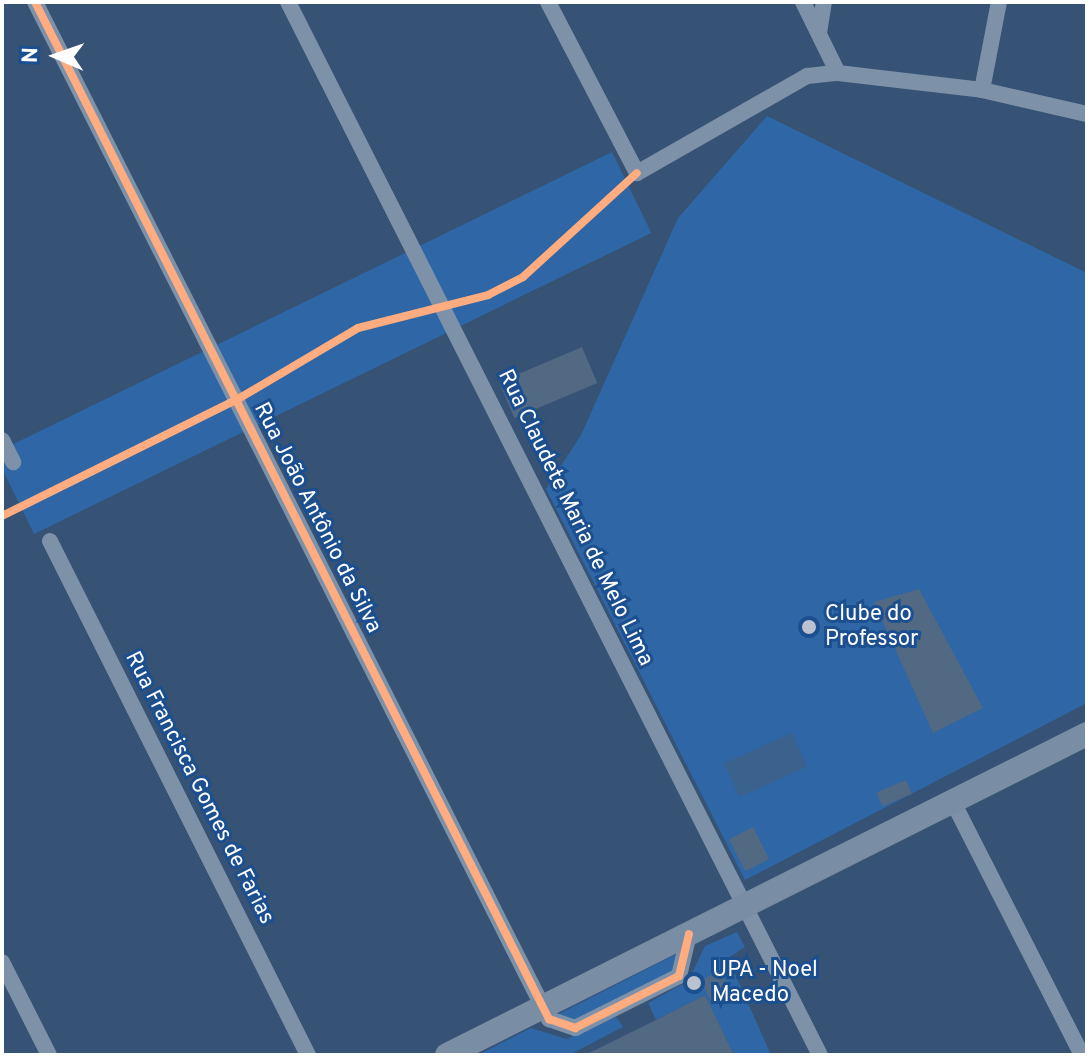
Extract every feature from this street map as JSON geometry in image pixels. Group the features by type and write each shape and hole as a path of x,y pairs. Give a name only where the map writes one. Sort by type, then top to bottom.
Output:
{"street":[{"name":"Rua João Antônio da Silva","path":"35,2 543,1008"},
{"name":"Rua Claudete Maria de Melo Lima","path":"288,2 820,1055"},
{"path":"548,2 637,173 784,87 838,73 982,90 1087,114"},
{"path":"803,2 838,73"},
{"path":"819,33 824,2"},
{"path":"982,90 999,2"},
{"path":"2,440 13,462"},
{"name":"Rua Francisca Gomes de Farias","path":"50,541 308,1055"},
{"path":"447,1055 1087,734"},
{"path":"952,800 1082,1055"},
{"path":"543,1008 549,1019 575,1028 679,976 689,934"},
{"path":"2,962 49,1055"}],"shaded area":[{"path":"767,116 1087,273 1087,703 745,880 546,489 581,435 678,218"},
{"path":"612,152 651,233 34,534 2,468 2,450"},
{"path":"792,733 807,767 739,797 724,763"},
{"path":"737,932 745,947 728,958 771,1055 734,1055 705,995 656,1020 648,1003 688,981 705,946"},
{"path":"690,947 683,969 575,1028 549,1019"},
{"path":"616,1017 623,1027 569,1055 478,1055 531,1028 567,1039"}],"building":[{"path":"582,347 597,383 514,418 499,382"},
{"path":"919,589 983,708 933,733 874,602"},
{"path":"906,780 912,794 882,806 877,793"},
{"path":"753,827 769,859 745,871 729,839"},
{"path":"721,971 731,992 711,1001 701,980"},
{"path":"705,995 734,1055 585,1055 656,1020"}],"cycle path":[{"path":"35,2 549,1019 575,1028 679,976 689,934"},
{"path":"2,516 238,399 358,328 488,295 523,277 637,173"}],"place":[{"name":"Clube do Professor","path":"809,627"},
{"name":"UPA - Noel Macedo","path":"694,983"}]}
